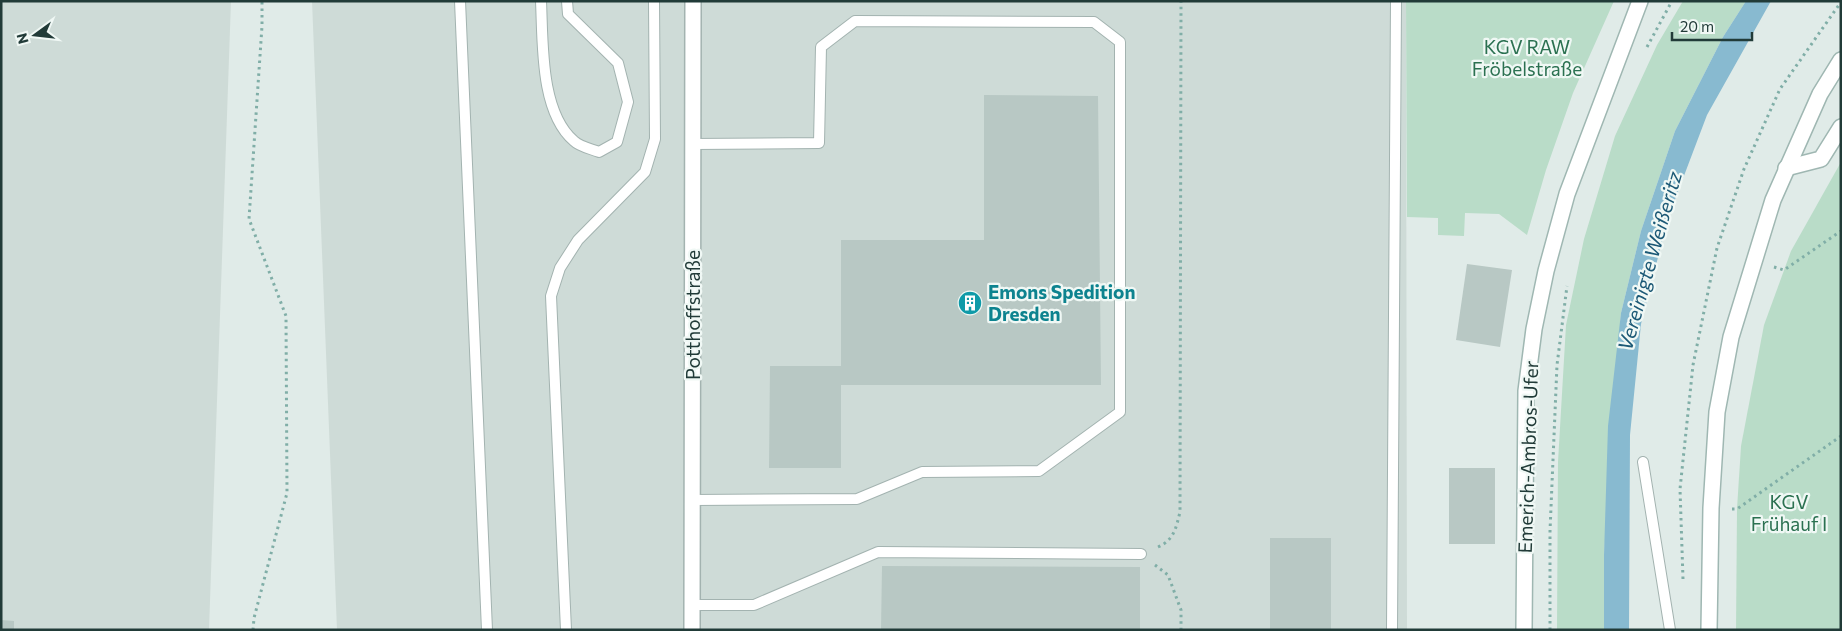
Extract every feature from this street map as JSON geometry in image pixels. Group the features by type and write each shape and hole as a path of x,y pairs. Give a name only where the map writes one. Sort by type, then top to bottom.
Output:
{"main road":[{"name":"Potthoffstraße","path":"692,630 693,1"},
{"name":"Emerich-Ambros-Ufer","path":"1524,630 1526,391 1534,329 1546,272 1567,194 1640,1"},
{"path":"1709,630 1711,508 1717,412 1731,337 1773,200 1820,94 1841,60"},
{"path":"1786,168 1821,160 1841,127"}],"lane":[{"path":"460,1 487,630"},
{"path":"541,1 546,84 559,123 575,142 599,152 617,142 628,102 618,63 568,14 567,1"},
{"path":"566,630 551,296 560,268 578,240 645,172 654,140 654,1"},
{"path":"1392,630 1396,1"},
{"path":"692,500 857,500 922,472 1039,471 1120,412 1120,42 1094,22 855,21 821,47 818,143 693,144"},
{"path":"1644,462 1670,630"},
{"path":"692,605 754,605 878,552 1141,554"}],"path":[{"path":"253,630 254,618 287,493 286,316 248,219 262,26 262,1"},
{"path":"1180,630 1181,610 1168,575 1141,554 1167,543 1175,529 1180,512 1181,1"},
{"path":"1645,50 1672,1"},
{"path":"1754,259 1784,270 1841,231"},
{"path":"1550,630 1550,531 1556,365 1568,276"},
{"path":"1711,508 1737,509 1841,436"}],"shaded area":[{"path":"1,1 231,1 209,630 1,630"},
{"path":"312,1 1406,1 1407,630 337,630"}],"green space":[{"name":"KGV RAW Fröbelstraße","path":"1406,1 1614,1 1573,93 1546,170 1527,235 1499,214 1465,213 1464,236 1438,235 1438,218 1407,217"},
{"path":"1683,1 1746,1 1723,37 1675,131 1641,231 1621,313 1604,555 1604,630 1557,630 1558,462 1566,325 1584,239 1615,136 1657,45"},
{"name":"KGV Frühauf I","path":"1841,162 1841,630 1736,630 1737,509 1741,446 1764,325 1791,251"}],"water":[{"name":"Vereinigte Weißeritz","path":"1746,1 1771,1 1707,115 1668,218 1641,324 1630,435 1629,630 1604,630 1608,426 1621,313 1641,231 1675,131 1723,37"}],"building":[{"name":"Emons Spedition Dresden","path":"984,95 1098,96 1101,385 841,385 841,468 769,468 770,366 841,366 841,240 984,240"},
{"path":"1467,264 1512,270 1500,347 1456,340"},
{"path":"1449,468 1495,468 1495,544 1449,544"},
{"path":"1270,538 1331,538 1331,630 1270,630"},
{"path":"882,566 1140,567 1140,630 881,630"},
{"path":"1,620 14,621 14,630 1,630"}],"place":[{"name":"Emons Spedition Dresden","path":"970,303"}]}
